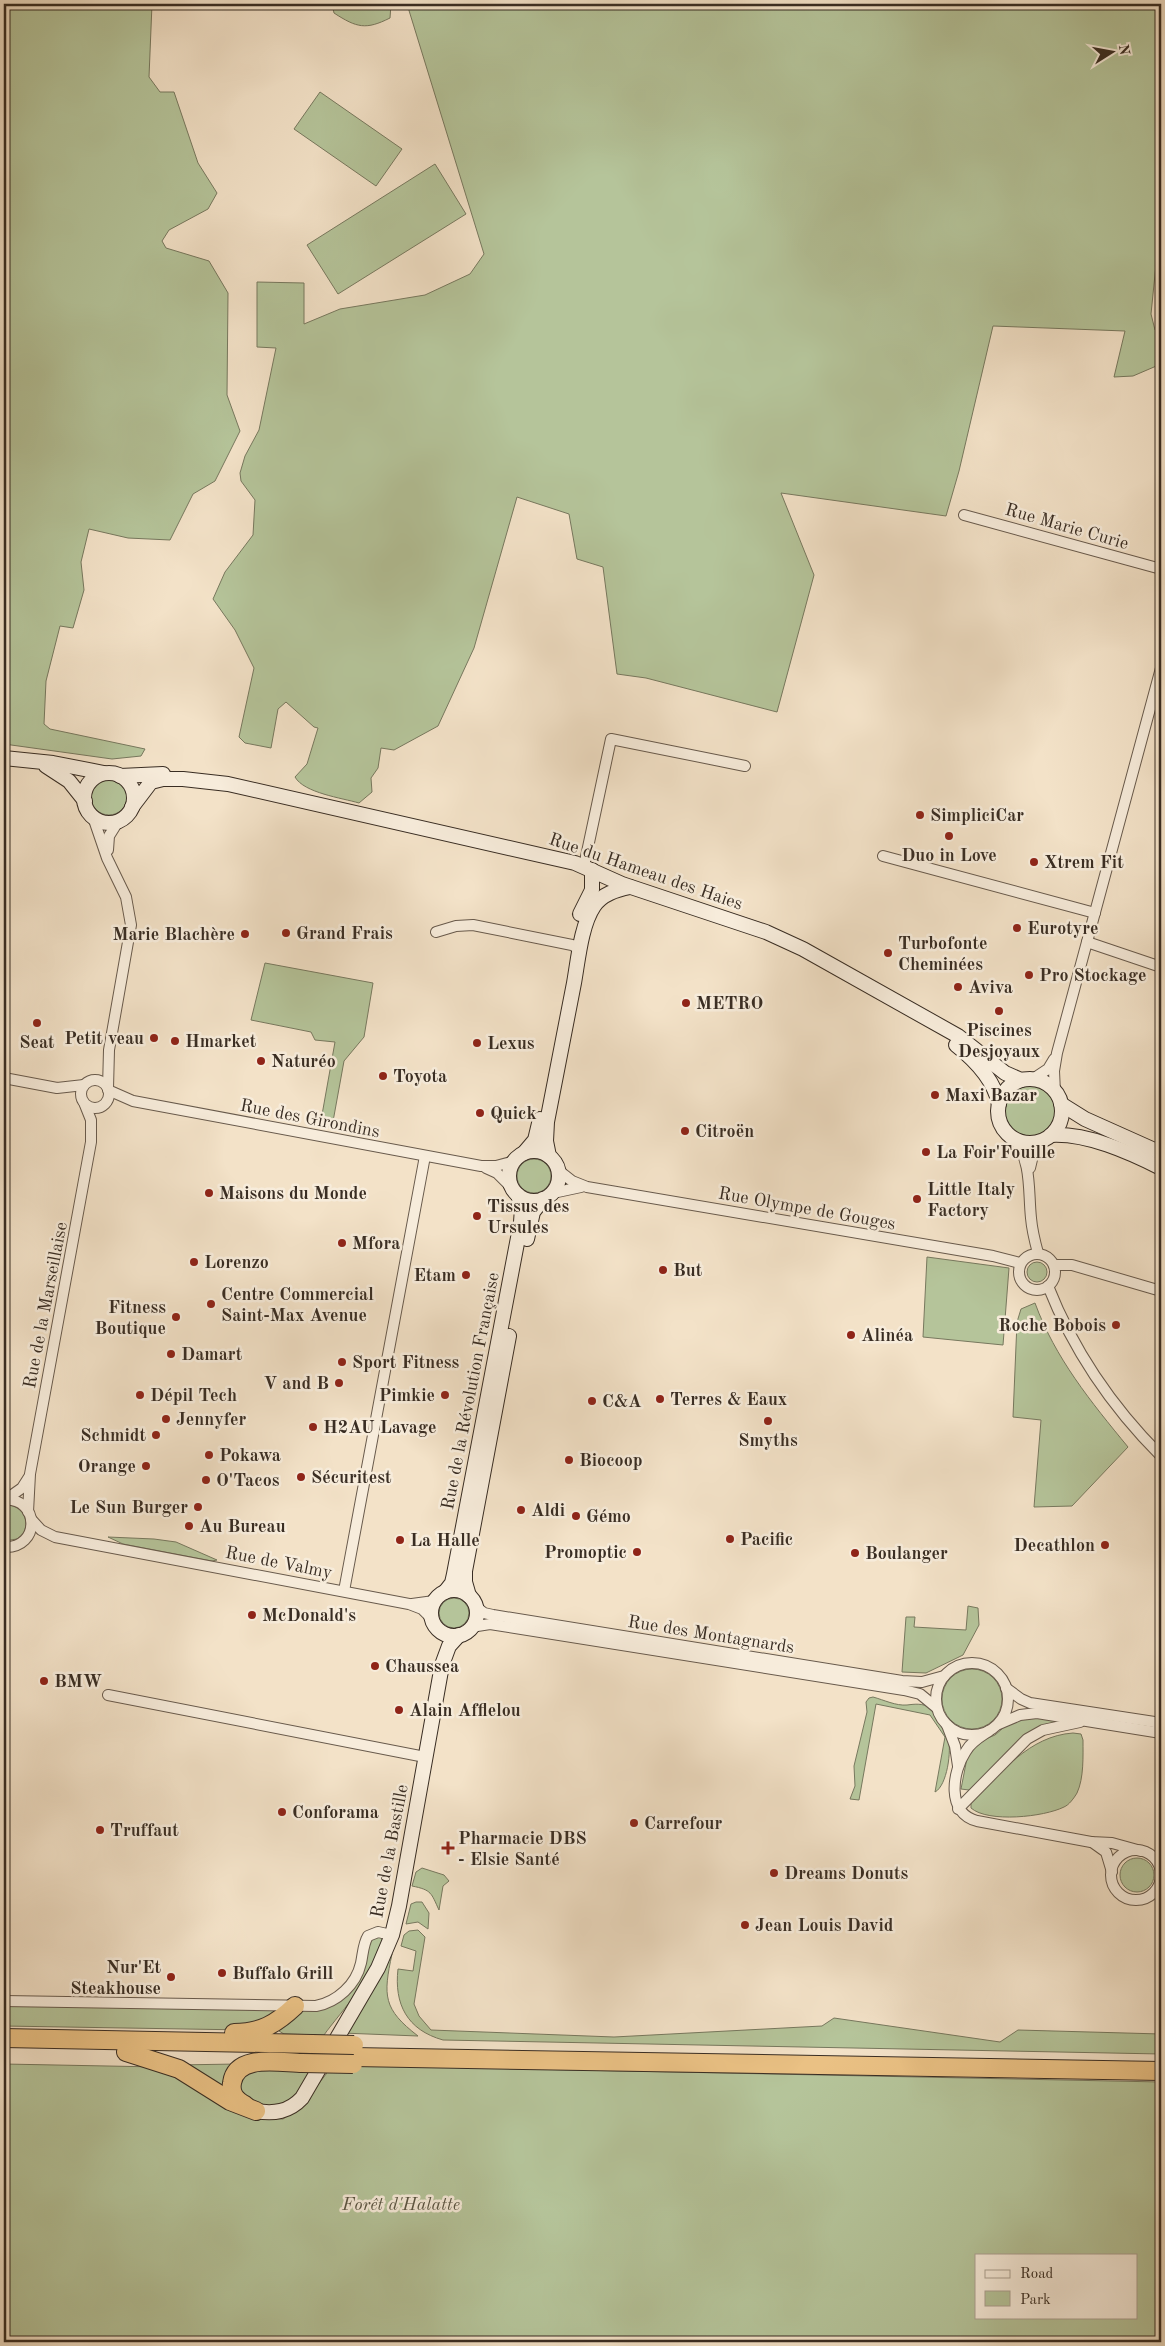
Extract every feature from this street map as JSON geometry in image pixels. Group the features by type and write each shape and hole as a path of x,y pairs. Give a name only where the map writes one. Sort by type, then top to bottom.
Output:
{"highway":[{"path":"159,2041 207,2034 258,2031 279,2021 295,2006"},
{"path":"4,2038 159,2041 307,2055"},
{"path":"4,2050 307,2055 1161,2060"},
{"path":"126,2052 179,2069 230,2101 256,2112"},
{"path":"256,2112 233,2095 232,2082 237,2071 250,2063 307,2055"},
{"path":"354,2055 402,2058 1161,2071"}],"street":[{"name":"Rue Marie Curie","path":"964,514 1161,569"},
{"path":"1029,1174 1032,1156 1060,1119 1054,1071 1057,1053 1161,668"},
{"path":"630,887 610,893 594,906 576,949 536,1135 531,1147 519,1157 510,1172 515,1191 528,1200 548,1196 558,1183 558,1170 549,1156 546,1141 547,1122 576,949 580,916 592,890 588,868 611,739 745,766"},
{"path":"4,758 28,761 51,768 65,778 85,802 88,810 94,817 106,854 128,902 131,925 109,1050 109,1096 105,1104 96,1109 70,1093 57,1088 4,1078"},
{"name":"Rue du Hameau des Haies","path":"28,761 53,763 113,775 158,774 251,789 559,858 588,868 630,887 779,938 803,949 966,1041 1005,1073 1027,1080"},
{"path":"85,802 86,789 90,781 98,776 113,775 132,790 134,798 132,807 127,815 119,820 104,822 94,817"},
{"name":"Rue du Hameau des Haies","path":"132,807 151,782 183,779"},
{"path":"115,873 108,840 119,820"},
{"path":"883,856 1095,913"},
{"path":"436,932 456,926 474,925 576,949"},
{"path":"1087,942 1161,967"},
{"name":"Rue du Hameau des Haies","path":"930,1022 976,1063 993,1085 999,1104"},
{"path":"84,1103 81,1093 102,1070 109,1050"},
{"path":"1038,1253 1031,1217 1029,1174 1025,1156 1014,1138 1001,1124 998,1116 999,1104 1006,1090 1048,1069 1057,1053"},
{"path":"1027,1080 1047,1084 1058,1098 1078,1116 1161,1153"},
{"path":"57,1088 102,1082 108,1089"},
{"name":"Rue des Girondins","path":"108,1089 133,1101 481,1166 493,1170 515,1191"},
{"name":"Rue des Girondins","path":"105,1104 133,1101"},
{"name":"Rue de la Marseillaise","path":"84,1103 92,1120 92,1142"},
{"name":"Rue de la Marseillaise","path":"20,1544 30,1530 30,1474 92,1142 105,1104"},
{"path":"1014,1138 1027,1142 1046,1137 1069,1135 1130,1154 1161,1168"},
{"path":"519,1157 538,1152 549,1156"},
{"path":"344,1591 425,1156"},
{"name":"Rue des Girondins","path":"481,1166 496,1166 519,1157"},
{"name":"Rue Olympe de Gouges","path":"558,1170 572,1181 587,1187 985,1254 1011,1259 1020,1263"},
{"name":"Rue Olympe de Gouges","path":"548,1196 570,1188 587,1187"},
{"name":"Rue de la Révolution Française","path":"439,1596 452,1583 454,1574 521,1222 522,1208 515,1191"},
{"name":"Rue de la Révolution Française","path":"472,1601 465,1578 468,1553 530,1223 535,1209 548,1196"},
{"path":"1038,1253 1049,1258 1054,1265 1054,1277 1048,1286 1037,1290 1026,1287 1018,1274 1020,1263 1026,1256 1038,1253"},
{"path":"1054,1265 1072,1265 1161,1290"},
{"path":"1048,1286 1071,1338 1095,1378 1128,1421 1161,1456"},
{"name":"Rue de la Marseillaise","path":"4,1500 22,1488 30,1474"},
{"name":"Rue de Valmy","path":"4,1500 18,1502 41,1530 55,1537 408,1604 422,1609 435,1624"},
{"name":"Rue de Valmy","path":"4,1547 55,1537"},
{"path":"4,1556 20,1544"},
{"path":"456,1590 472,1601 476,1617 465,1631 448,1634 435,1624 431,1611 439,1596 456,1590"},
{"name":"Rue de Valmy","path":"408,1604 439,1596"},
{"name":"Rue des Montagnards","path":"472,1601 484,1613 493,1615 902,1681 922,1682 944,1676"},
{"name":"Rue de la Bastille","path":"435,1624 442,1644 442,1665"},
{"name":"Rue des Montagnards","path":"465,1631 490,1624 904,1690 920,1694 937,1708"},
{"name":"Rue de la Bastille","path":"256,2112 278,2112 295,2105 305,2093 378,1968 392,1935 400,1899 442,1665 449,1646 465,1631"},
{"path":"958,1772 956,1746 937,1708 937,1691 944,1676 960,1665 979,1664 996,1672 1006,1688 1030,1703 1161,1724"},
{"path":"998,1724 1008,1707 1006,1688"},
{"path":"108,1695 425,1757"},
{"path":"1091,1842 1106,1852 1114,1884 1123,1895 1136,1899 1150,1895 1159,1883 1160,1868 1154,1858 1140,1850 1112,1843 1091,1842 976,1821 964,1816 958,1809 954,1795 958,1772 966,1750 975,1740 998,1724 1014,1716 1031,1713 1161,1733"},
{"path":"958,1809 1027,1739 1044,1730 1083,1720"},
{"path":"947,1725 957,1732 969,1735 989,1731"},
{"path":"1112,1872 1120,1856 1128,1852 1140,1850"},
{"path":"4,2001 321,2005 340,1994 356,1977 368,1936 378,1932 392,1935"}],"green space":[{"path":"4,4 152,4 149,77 160,92 174,92 198,163 217,193 208,209 169,230 162,241 166,248 209,261 228,293 227,395 240,431 215,481 193,494 170,540 128,538 89,529 81,562 84,590 73,628 60,626 46,681 44,724 50,729 145,749 141,756 112,759 4,744"},
{"path":"332,4 391,4 390,18 368,26 362,26 349,22 334,13"},
{"path":"407,4 1161,4 1161,215 1151,314 1155,330 1161,334 1161,364 1133,376 1114,377 1125,331 993,326 959,471 946,516 781,493 814,575 777,712 646,678 617,674 603,567 577,559 569,514 517,497 474,648 438,726 394,750 381,748 378,768 371,778 372,792 359,803 306,787 295,777 307,764 318,728 314,727 286,702 278,709 271,748 245,743 239,737 254,668 235,630 213,599 225,572 253,535 255,500 241,481 240,473 245,456 259,430 276,348 257,347 257,282 304,283 304,324 340,309 425,295 470,274 484,254"},
{"path":"320,92 402,149 376,186 294,129"},
{"path":"435,164 466,214 338,294 307,245"},
{"path":"109,779 121,785 127,797 121,809 109,815 97,809 91,797 97,785"},
{"path":"265,963 373,983 364,1037 344,1061 332,1127 320,1126 335,1042 315,1040 311,1032 251,1020"},
{"path":"1030,1086 1039,1088 1050,1097 1055,1111 1053,1120 1044,1131 1030,1136 1021,1134 1010,1125 1005,1111 1007,1102 1016,1091"},
{"path":"534,1159 541,1160 546,1164 550,1169 550,1183 546,1188 541,1192 534,1193 527,1192 522,1188 518,1183 517,1176 518,1169 522,1164 527,1160"},
{"path":"927,1257 1009,1268 1003,1345 923,1337"},
{"path":"1037,1262 1044,1265 1047,1272 1044,1279 1037,1282 1030,1279 1027,1272 1030,1265"},
{"path":"1035,1303 1063,1361 1128,1447 1072,1506 1034,1507 1041,1420 1013,1417 1017,1322 1021,1309"},
{"path":"4,1505 10,1505 19,1509 25,1517 26,1527 24,1533 17,1539 4,1541"},
{"path":"108,1537 176,1542 217,1560 212,1561 123,1544"},
{"path":"454,1598 465,1602 469,1613 465,1624 454,1628 443,1624 439,1613 443,1602"},
{"path":"968,1606 978,1608 979,1625 963,1655 926,1673 902,1672 906,1617 915,1617 914,1627 966,1630"},
{"path":"972,1669 989,1674 997,1682 1002,1699 997,1716 989,1724 972,1729 955,1724 947,1716 942,1699 947,1682 955,1674"},
{"path":"873,1697 899,1705 925,1705 938,1718 948,1738 949,1751 948,1767 943,1783 935,1792 945,1737 930,1715 876,1704 859,1800 850,1799 855,1786 854,1766 867,1712 866,1702 869,1698"},
{"path":"1029,1716 1062,1721 1022,1738 969,1790 961,1789 968,1753 981,1741 995,1735 1010,1722"},
{"path":"1073,1733 1081,1734 1083,1740 1083,1767 1077,1793 1068,1805 1055,1811 1016,1817 990,1816 979,1813 971,1808 971,1802 1005,1768 1029,1749 1043,1741"},
{"path":"1137,1858 1144,1859 1149,1863 1153,1868 1153,1882 1149,1887 1144,1891 1137,1892 1130,1891 1125,1887 1121,1882 1120,1875 1121,1868 1125,1863 1130,1859"},
{"path":"422,1868 444,1875 449,1881 443,1886 439,1910 430,1893 424,1889 412,1886 416,1872"},
{"path":"422,1902 429,1913 428,1929 418,1922 406,1924 411,1904"},
{"path":"418,1930 425,1937 414,2004 419,2016 431,2030 614,2037 822,2026 834,2018 1000,2042 1018,2030 1161,2034 1161,2054 443,2040 420,2030 412,2022 401,2004 398,1993 398,1969 413,1971 416,1951 401,1946 404,1935 409,1931"},
{"path":"376,1936 382,1938 382,1948 370,1974 324,2035 284,2034 279,2031 281,2026 295,2011 322,2009 333,2005 341,1998 354,1980 371,1938"},
{"path":"392,1954 387,1981 388,2001 398,2018 418,2036 342,2033"},
{"path":"4,2005 282,2010 247,2030 4,2026"},
{"name":"Forêt d'Halatte","path":"4,2064 159,2067 269,2118 283,2119 301,2107 333,2065 1161,2082 1161,2342 4,2342"},
{"path":"238,2064 227,2092 174,2065"},
{"path":"314,2066 297,2094 285,2105 270,2108 240,2098 237,2077 243,2071"}],"place":[{"name":"SimpliciCar","path":"920,815"},
{"name":"Duo in Love","path":"949,836"},
{"name":"Xtrem Fit","path":"1034,862"},
{"name":"Eurotyre","path":"1017,928"},
{"name":"Grand Frais","path":"286,933"},
{"name":"Marie Blachère","path":"245,934"},
{"name":"Turbofonte Cheminées","path":"888,953"},
{"name":"Pro Stockage","path":"1029,975"},
{"name":"Aviva","path":"958,987"},
{"name":"METRO","path":"686,1003"},
{"name":"Piscines Desjoyaux","path":"999,1011"},
{"name":"Seat","path":"37,1023"},
{"name":"Petit veau","path":"154,1038"},
{"name":"Hmarket","path":"175,1041"},
{"name":"Lexus","path":"477,1043"},
{"name":"Naturéo","path":"261,1061"},
{"name":"Toyota","path":"383,1076"},
{"name":"Maxi Bazar","path":"935,1095"},
{"name":"Quick","path":"480,1113"},
{"name":"Citroën","path":"685,1131"},
{"name":"La Foir'Fouille","path":"926,1152"},
{"name":"Maisons du Monde","path":"209,1193"},
{"name":"Little Italy Factory","path":"917,1199"},
{"name":"Tissus des Ursules","path":"477,1216"},
{"name":"Mfora","path":"342,1243"},
{"name":"Lorenzo","path":"194,1262"},
{"name":"But","path":"663,1270"},
{"name":"Etam","path":"466,1275"},
{"name":"Centre Commercial Saint-Max Avenue","path":"211,1304"},
{"name":"Fitness Boutique","path":"176,1317"},
{"name":"Roche Bobois","path":"1116,1325"},
{"name":"Alinéa","path":"851,1335"},
{"name":"Damart","path":"171,1354"},
{"name":"Sport Fitness","path":"342,1362"},
{"name":"V and B","path":"339,1383"},
{"name":"Dépil Tech","path":"140,1395"},
{"name":"Pimkie","path":"445,1395"},
{"name":"Terres & Eaux","path":"660,1399"},
{"name":"C&A","path":"592,1401"},
{"name":"Jennyfer","path":"166,1419"},
{"name":"Smyths","path":"768,1421"},
{"name":"H2AU Lavage","path":"313,1427"},
{"name":"Schmidt","path":"156,1435"},
{"name":"Pokawa","path":"209,1455"},
{"name":"Biocoop","path":"569,1460"},
{"name":"Orange","path":"146,1466"},
{"name":"Sécuritest","path":"301,1477"},
{"name":"O'Tacos","path":"206,1480"},
{"name":"Le Sun Burger","path":"198,1507"},
{"name":"Aldi","path":"521,1510"},
{"name":"Gémo","path":"576,1516"},
{"name":"Au Bureau","path":"189,1526"},
{"name":"Pacific","path":"730,1539"},
{"name":"La Halle","path":"400,1540"},
{"name":"Decathlon","path":"1105,1545"},
{"name":"Promoptic","path":"637,1552"},
{"name":"Boulanger","path":"855,1553"},
{"name":"McDonald's","path":"252,1615"},
{"name":"Chaussea","path":"375,1666"},
{"name":"BMW","path":"44,1681"},
{"name":"Alain Afflelou","path":"399,1710"},
{"name":"Conforama","path":"282,1812"},
{"name":"Carrefour","path":"634,1823"},
{"name":"Truffaut","path":"100,1830"},
{"name":"Pharmacie DBS - Elsie Santé","path":"448,1848"},
{"name":"Dreams Donuts","path":"774,1873"},
{"name":"Jean Louis David","path":"745,1925"},
{"name":"Buffalo Grill","path":"222,1973"},
{"name":"Nur'Et Steakhouse","path":"171,1977"}]}
